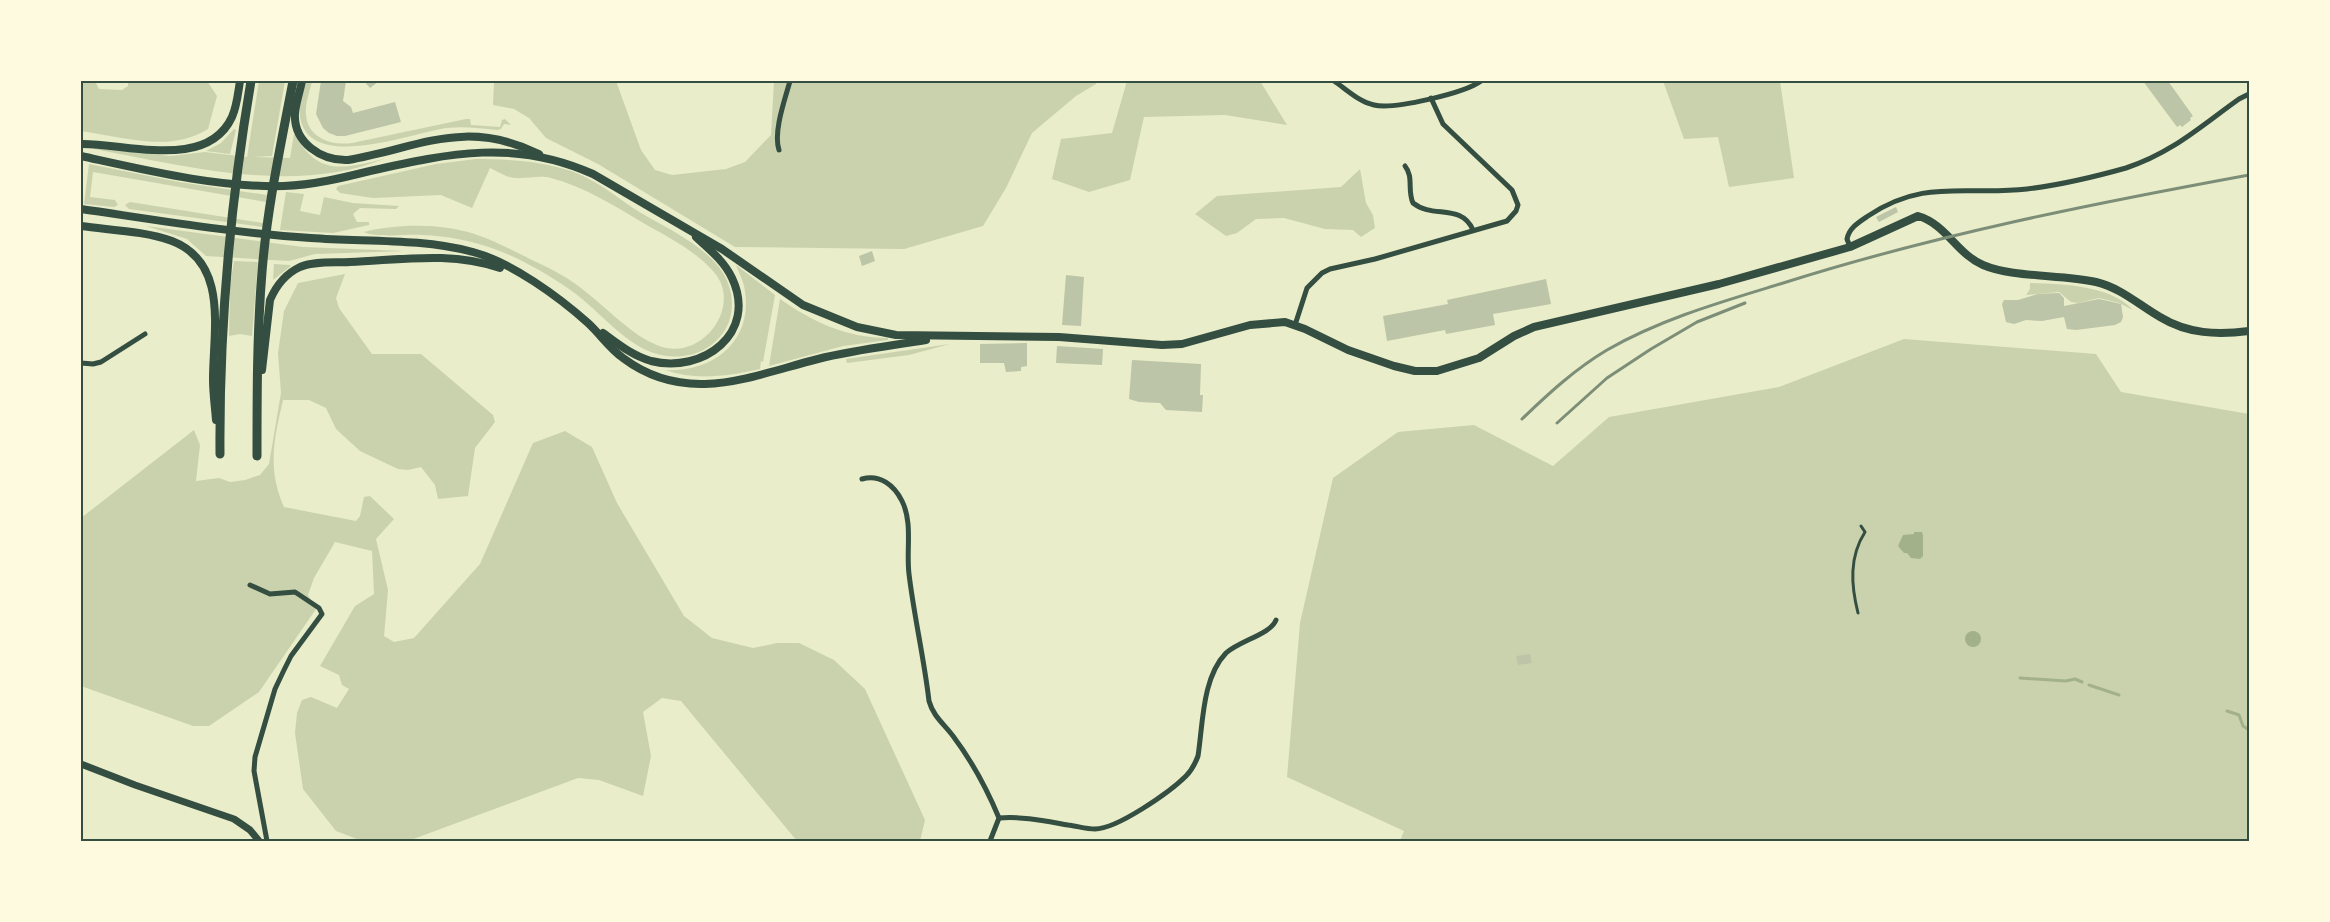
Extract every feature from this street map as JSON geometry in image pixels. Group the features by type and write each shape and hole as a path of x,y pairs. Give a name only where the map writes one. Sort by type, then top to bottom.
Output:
{"main road":[{"path":"81,144 169,151 203,145 225,129 231,118 240,81"},
{"path":"220,454 219,392 226,266 251,81"},
{"path":"257,456 257,368 262,270 278,157 293,81"},
{"path":"302,81 295,113 296,123 307,145 324,158 348,160 443,138 467,135 507,140 593,174 722,249 796,300 825,316 857,327 896,335 1059,337 1162,345 1182,344 1250,325 1276,322 1295,325 1348,350 1394,366 1415,371 1437,371 1479,358 1514,336 1534,327 1719,284 1850,247 1918,216 1939,225 1975,261 1994,270 2096,282 2114,288 2160,317 2189,330 2218,334 2249,331"},
{"path":"81,156 183,176 261,186 315,183 416,161 474,152 508,152 546,157"},
{"path":"81,209 278,236 400,241 475,252 543,288 626,349 651,361 665,363 692,362 719,347 732,330 738,307 733,279 725,266 686,227"},
{"path":"81,226 172,242 195,256 204,267 211,281 215,307 213,382 220,454"},
{"path":"257,456 262,364 270,300 274,289 290,273 309,264 440,256 476,260 521,275"},
{"path":"587,322 622,358 656,376 688,384 738,381 838,354 942,337"}],"street":[{"path":"778,150 777,140 781,115 790,81"},
{"path":"1334,81 1363,101 1384,107 1431,99 1469,89 1481,81"},
{"path":"1850,247 1847,239 1851,230 1894,201 1923,192 1942,190 2027,189 2125,168 2148,160 2180,144 2239,99 2249,94"},
{"path":"1295,325 1307,288 1322,273 1330,269 1487,228 1511,218 1518,205 1512,190 1443,124 1431,99"},
{"path":"1405,166 1410,174 1410,192 1413,203 1422,208 1459,214 1469,222 1473,230"},
{"path":"81,363 101,362 145,334"},
{"path":"862,479 874,477 896,490 908,515 912,597 931,707 973,768 999,818 990,841"},
{"path":"250,585 270,594 295,592 322,612 284,670 275,689 255,757 254,771 267,841"},
{"path":"999,818 1036,819 1104,829 1167,792 1188,774 1198,756 1207,695 1217,664 1238,644 1271,628 1276,620"},
{"path":"81,764 234,819 250,830 260,841"}],"lane":[{"path":"1858,613 1852,577 1857,545 1865,532 1861,526"}],"shaded area":[{"path":"81,81 95,81 99,89 122,90 128,86 128,81 207,81 217,96 208,129 178,140 146,141 81,131"},
{"path":"259,81 285,81 272,156 252,157 290,158 294,134 303,148 313,157 332,166 343,167 384,159 349,170 314,175 277,176 202,169 94,149 170,156 205,152 247,157"},
{"path":"306,81 312,81 306,106 307,122 316,135 337,143 352,143 466,119 470,119 471,125 500,127 502,120 505,119 511,125 504,124 501,129 497,130 446,128 364,145 341,146 322,143 307,134 300,117 300,104"},
{"path":"616,81 641,150 655,170 672,175 726,169 745,162 771,135 774,81 1096,81 1096,84 1076,96 1032,133 1006,188 983,226 904,249 735,247 598,164 546,138 529,118 514,109 493,105 494,82"},
{"path":"1127,81 1260,81 1287,125 1225,115 1144,117 1130,180 1089,192 1052,179 1061,139 1112,133"},
{"path":"1663,81 1780,81 1794,178 1729,187 1718,137 1684,139"},
{"path":"234,129 236,130 230,154 206,151 221,143"},
{"path":"476,159 524,161 579,174 700,249 712,259 728,283 732,305 730,319 724,332 711,345 693,354 666,356 635,344 569,289 506,254 479,244 451,238 422,235 376,235 364,232 392,227 422,226 467,232 486,238 563,276 634,332 657,345 666,348 681,348 695,344 707,335 716,324 722,310 724,296 721,283 712,270 697,256 672,239 576,186 546,177 512,178 490,168 472,208 441,195 373,198 340,193 336,189 338,186 436,164"},
{"path":"89,164 179,182 267,195 266,202 93,172 90,197 115,200 118,205 114,207 84,204"},
{"path":"1360,169 1366,203 1373,215 1375,228 1361,237 1353,230 1325,229 1284,218 1256,219 1237,233 1226,236 1195,214 1217,196 1341,187"},
{"path":"286,192 304,194 300,211 320,215 324,197 353,203 399,206 396,209 360,208 353,214 357,222 369,222 369,225 333,233 280,230"},
{"path":"130,202 263,223 263,227 129,209 125,205"},
{"path":"146,226 303,247 405,251 315,254 289,261 206,256 187,239"},
{"path":"234,261 258,262 252,336 240,334 229,336 230,286"},
{"path":"274,264 290,265 291,266 273,280"},
{"path":"736,265 775,295 760,369 713,376 689,375 665,370 682,370 713,360 726,351 736,339 746,309 743,281"},
{"path":"345,274 336,298 339,308 372,354 421,354 493,415 495,422 475,448 468,496 438,499 435,485 421,467 408,470 398,469 360,451 336,429 326,408 309,400 283,400 275,441 274,467 275,480 284,507 356,521 360,516 364,497 370,496 394,519 376,539 388,590 384,636 394,642 414,638 480,564 533,443 565,431 592,447 617,503 684,616 712,638 753,648 777,643 799,643 834,660 865,689 925,820 920,841 797,841 681,701 662,698 643,712 651,756 643,796 599,780 578,778 408,841 362,841 336,831 303,789 295,733 297,713 302,700 311,697 337,708 349,689 342,685 339,675 320,666 355,606 374,594 372,551 335,542 314,578 308,595 316,609 259,692 209,726 193,726 81,686 81,518 194,430 200,445 196,481 219,478 230,482 260,475 269,464 281,393 278,353 284,311 298,283"},
{"path":"2030,283 2071,285 2099,291 2112,295 2133,310 2119,303 2099,298 2078,303 2071,302 2059,292 2026,295 2030,289"},
{"path":"780,299 805,315 831,327 858,335 888,338 888,340 843,346 769,366"},
{"path":"1904,339 2096,354 2121,392 2249,414 2249,841 1400,841 1404,831 1287,777 1300,623 1333,478 1398,432 1474,425 1553,466 1609,417 1779,387"},
{"path":"950,344 909,355 847,363 846,359"},
{"path":"1914,532 1922,532 1923,535 1923,556 1920,559 1911,558 1898,546 1903,535 1914,534"},
{"path":"1970,631 1976,631 1981,639 1979,645 1970,647 1965,642 1965,636"}],"building":[{"path":"321,81 346,81 343,101 351,107 353,113 395,102 401,122 345,136 329,133 323,128 316,114"},
{"path":"364,81 379,81 370,88"},
{"path":"2143,81 2168,81 2193,116 2191,120 2182,127 2180,125 2177,127"},
{"path":"1896,207 1898,212 1879,222 1876,217"},
{"path":"872,251 875,261 862,266 859,256"},
{"path":"1066,275 1084,277 1081,326 1062,325"},
{"path":"1546,279 1551,304 1493,314 1495,325 1446,334 1445,330 1387,341 1383,316 1448,304 1447,300"},
{"path":"2059,293 2064,298 2064,306 2099,299 2121,304 2123,317 2121,322 2115,325 2076,330 2067,329 2064,317 2042,321 2026,320 2014,324 2006,322 2002,304 2004,300"},
{"path":"1027,343 1027,366 1021,367 1021,371 1006,372 1004,363 980,363 980,344"},
{"path":"1057,346 1103,349 1102,365 1056,363"},
{"path":"1132,360 1201,364 1202,412 1166,410 1160,403 1129,399"},
{"path":"1530,654 1532,663 1518,665 1516,656"}],"waterway":[{"path":"2020,678 2066,681 2075,679 2082,682"},
{"path":"2089,685 2119,695"},
{"path":"2227,711 2239,715 2243,726 2249,730"}],"railway":[{"path":"1522,419 1552,391 1595,357 1649,329 1714,305 1896,250 2072,209 2249,175"},
{"path":"1557,423 1607,378 1651,349 1697,322 1745,303"}]}
